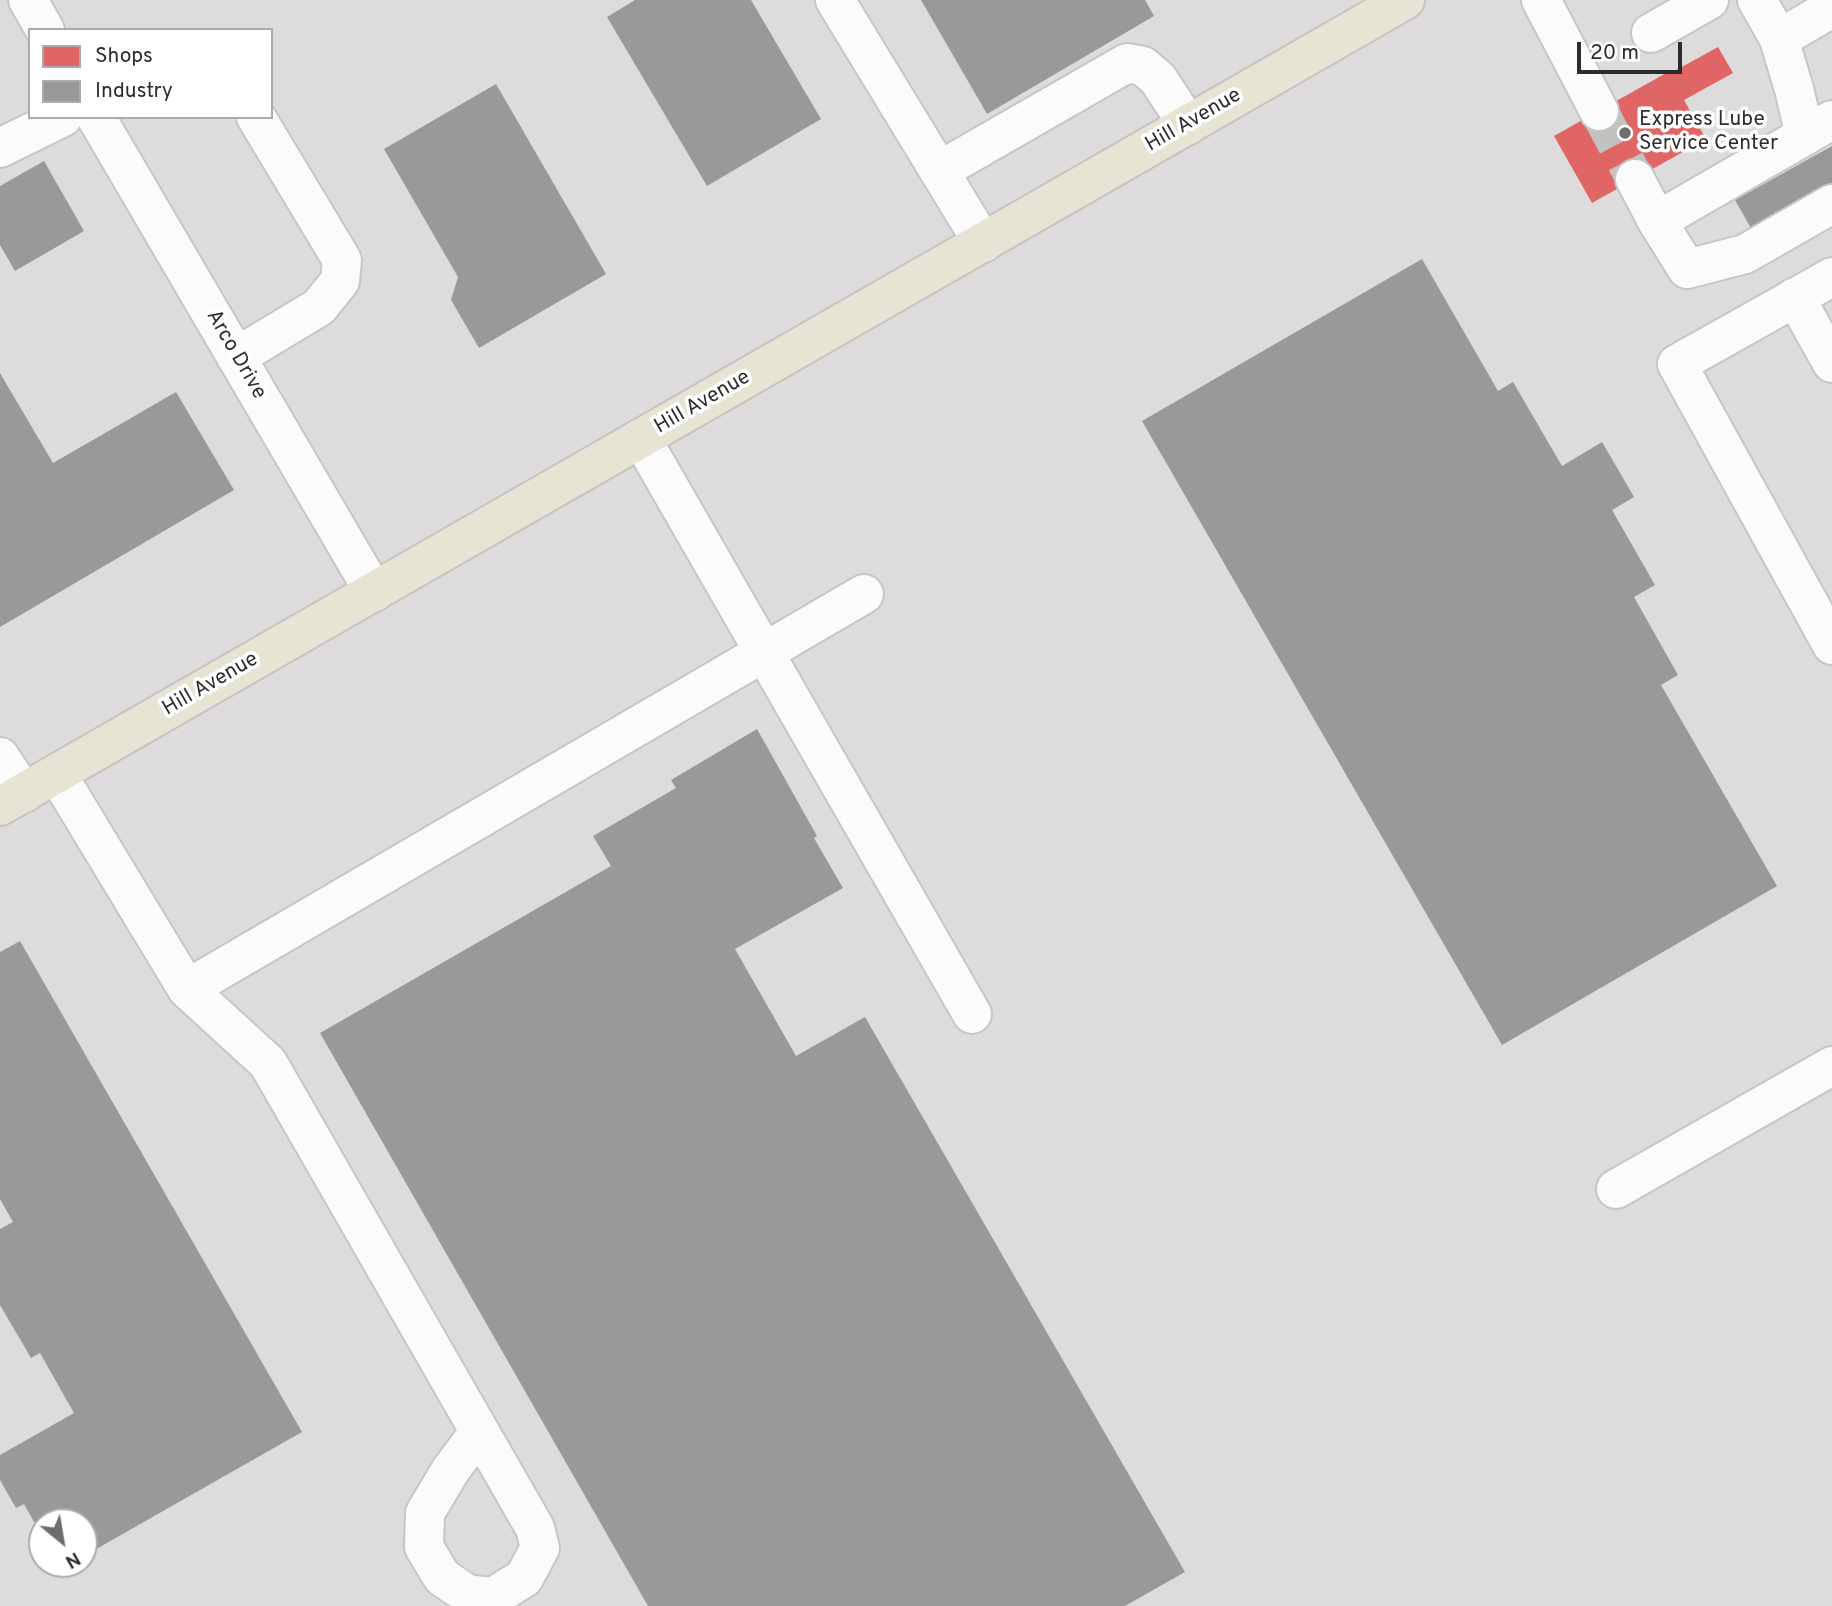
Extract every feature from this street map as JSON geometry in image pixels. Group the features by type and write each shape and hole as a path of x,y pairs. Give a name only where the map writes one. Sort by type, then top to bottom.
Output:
{"main road":[{"name":"Hill Avenue","path":"12,800 1188,125 1380,6"}],"street":[{"path":"28,0 44,28"},
{"path":"835,0 983,243"},
{"path":"1541,0 1599,111"},
{"path":"1651,33 1709,0"},
{"path":"1657,221 1819,128 1794,89 1779,39 1757,0"},
{"path":"1779,39 1832,8"},
{"path":"939,171 1127,63 1143,66 1158,79 1188,125"},
{"path":"0,148 59,119"},
{"name":"Arco Drive","path":"97,119 374,592"},
{"path":"236,357 319,307 341,281 342,260 257,119"},
{"path":"1635,179 1687,269 1745,254 1832,204"},
{"path":"1832,276 1677,364 1832,645"},
{"path":"1795,298 1832,363"},
{"path":"642,438 971,1014"},
{"path":"187,989 864,594"},
{"path":"0,757 12,800"},
{"path":"57,774 187,989 268,1063 479,1432"},
{"path":"1616,1189 1832,1066"}],"shaded area":[{"path":"0,0 1832,0 1832,1606 0,1606"}],"building: Shops":[{"path":"1718,47 1733,73 1684,100 1706,139 1592,203 1554,136"}],"building: Industry":[{"path":"635,0 751,0 821,119 707,186 607,17"},
{"path":"921,0 1145,0 1154,16 987,114"},
{"path":"496,84 606,274 479,348 451,300 458,277 384,149"},
{"path":"1832,146 1832,197 1757,239 1735,200"},
{"path":"44,161 84,231 15,271 0,245 0,186"},
{"path":"1422,259 1498,391 1513,382 1562,466 1602,442 1634,497 1612,510 1655,585 1634,597 1678,675 1661,685 1777,886 1502,1045 1142,421"},
{"path":"0,373 53,463 176,392 234,490 0,627"},
{"path":"757,729 843,888 735,949 796,1056 865,1017 1185,1572 1125,1606 648,1606 320,1033 611,866 593,836 676,788 671,780"},
{"path":"20,941 302,1432 98,1548 98,1508 28,1508 28,1511 24,1504 16,1508 0,1480 0,1455 74,1413 40,1353 31,1358 0,1305 0,1229 13,1222 0,1199 0,952"}],"tunnel":[{"path":"1599,111 1635,179"}],"place":[{"name":"Express Lube Service Center","path":"1625,133"}]}
